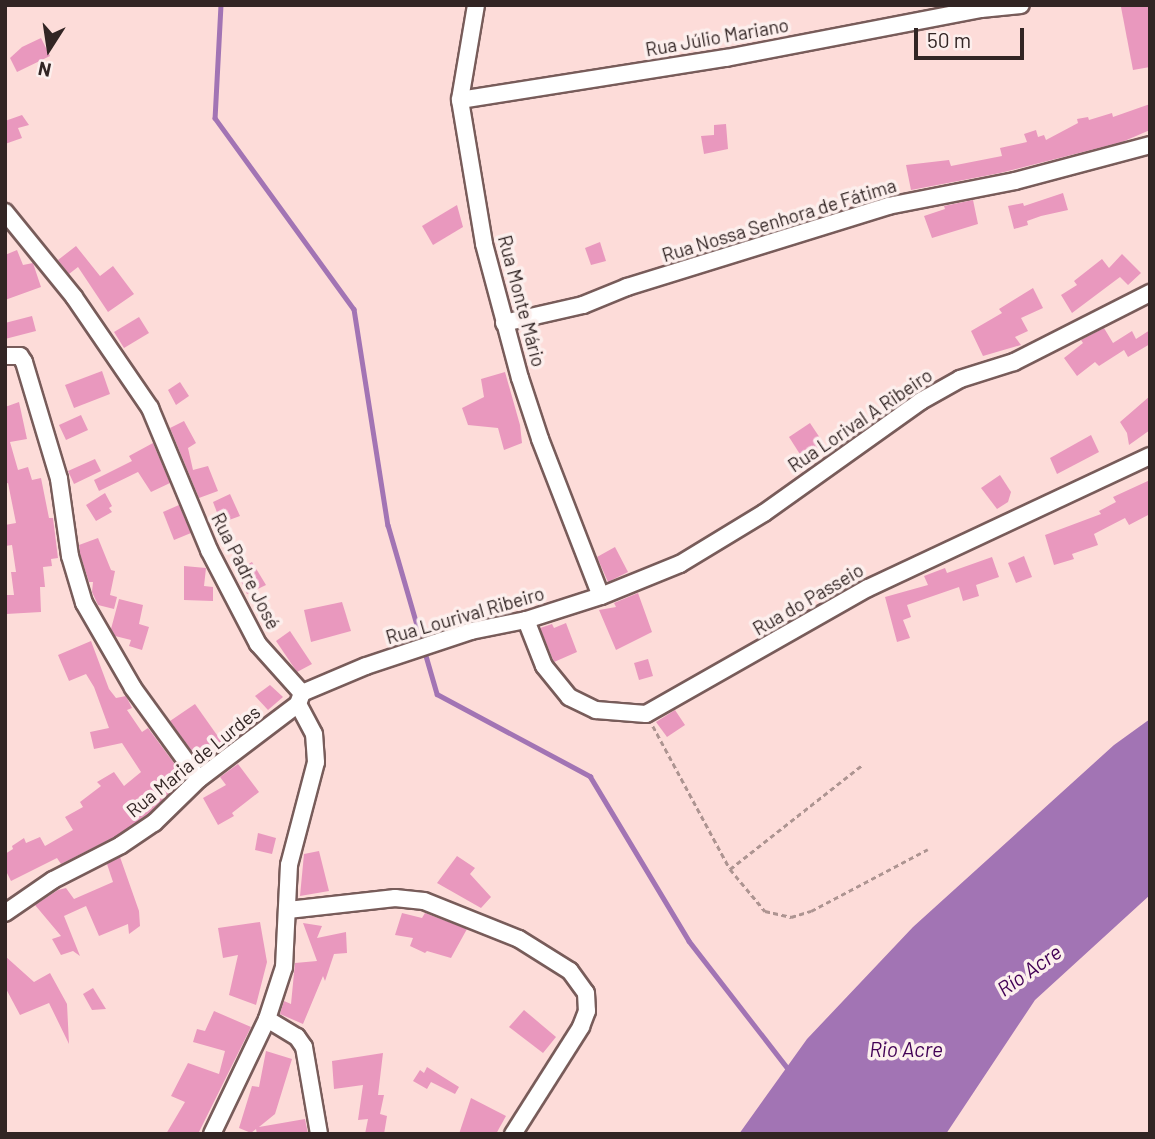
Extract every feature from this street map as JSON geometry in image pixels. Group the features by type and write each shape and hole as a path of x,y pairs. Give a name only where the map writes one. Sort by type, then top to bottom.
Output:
{"street":[{"name":"Rua Monte Mário","path":"476,5 460,100 484,244 504,323 540,439 601,596"},
{"name":"Rua Júlio Mariano","path":"460,100 726,58 982,9 1021,5"},
{"name":"Rua Nossa Senhora de Fátima","path":"504,323 583,305 628,287 888,206 1015,181 1150,145"},
{"name":"Rua Padre José","path":"5,212 74,297 127,370 150,408 208,550 258,644 300,698 314,734 316,762 289,865 284,967 267,1019 212,1134"},
{"name":"Rua Lorival A Ribeiro","path":"601,596 703,552 764,513 921,401 952,383 1014,362 1150,293"},
{"path":"5,356 20,356 27,370 59,479 70,556 83,603 133,688 200,779"},
{"name":"Rua do Passeio","path":"646,714 868,588 1150,456"},
{"name":"Rua Lourival Ribeiro","path":"300,698 366,666 471,631 526,620 601,596"},
{"path":"526,620 544,666 569,697 596,710 646,714"},
{"name":"Rua Maria de Lurdes","path":"5,913 53,880 121,845 154,823 200,779 300,698"},
{"path":"288,909 396,898 424,901 519,939 558,961 576,977 586,993 587,1011 581,1027 513,1134"},
{"path":"267,1019 296,1037 304,1047 319,1134"}],"path":[{"path":"646,714 730,869 765,911 791,917 811,911 928,849"},
{"path":"730,869 860,766"}],"water":[{"name":"Rio Acre","path":"1150,719 1150,895 1035,1000 946,1134 739,1134 807,1039 913,927 1114,745"}],"building":[{"path":"1150,5 1150,67 1133,70 1121,7"},
{"path":"41,38 50,56 17,72 10,58 22,47"},
{"path":"1150,104 1150,130 1122,142 1000,173 911,190 906,165 949,160 951,166 1002,156 1000,148 1027,142 1024,134 1036,130 1038,137 1044,135 1046,140 1078,123 1077,119 1088,117 1089,120 1112,113 1113,117"},
{"path":"22,115 29,125 18,128 22,138 5,144 5,121"},
{"path":"726,124 728,149 704,154 701,136 714,135 714,125"},
{"path":"1063,193 1068,210 1041,216 1027,221 1028,225 1014,229 1008,206 1023,203 1024,206"},
{"path":"973,200 978,224 932,238 924,216 945,209 944,206"},
{"path":"457,205 463,227 433,245 422,226"},
{"path":"600,242 606,261 591,265 585,248"},
{"path":"76,246 100,276 113,266 134,294 108,312 78,267 69,274 58,260"},
{"path":"17,250 23,265 33,263 41,287 5,300 5,255"},
{"path":"1122,254 1141,273 1128,285 1120,277 1072,313 1061,295 1077,285 1074,281 1102,259 1109,268"},
{"path":"1033,288 1043,308 1021,318 1028,331 1015,337 1021,345 983,356 971,331 1002,313 999,309"},
{"path":"32,316 36,331 5,339 5,323"},
{"path":"139,317 149,333 124,348 114,332"},
{"path":"1104,328 1113,343 1132,331 1136,339 1150,330 1150,344 1128,357 1124,350 1099,366 1095,362 1077,376 1064,358 1083,343 1081,340"},
{"path":"102,371 110,394 74,408 65,385"},
{"path":"505,372 520,425 522,443 504,450 498,428 468,425 462,408 484,397 481,379"},
{"path":"180,382 189,396 176,405 168,390"},
{"path":"1150,396 1150,430 1129,445 1127,433 1120,422"},
{"path":"19,402 27,439 10,442 18,470 28,467 32,480 41,478 49,518 53,518 58,558 51,559 52,566 43,567 45,587 40,587 41,612 6,614 5,595 14,595 11,572 16,572 12,545 5,546 5,525 16,523 8,483 5,484 5,407"},
{"path":"81,415 88,430 66,440 59,425"},
{"path":"184,421 196,443 188,448 193,470 208,466 218,491 199,498 170,428"},
{"path":"810,423 824,444 803,459 789,437"},
{"path":"1091,435 1099,452 1057,474 1050,458"},
{"path":"153,443 170,483 151,492 138,472 99,491 94,480 132,461 129,456"},
{"path":"95,459 101,471 74,484 68,471"},
{"path":"1000,475 1011,492 1008,502 997,509 981,488"},
{"path":"1150,480 1150,514 1129,525 1125,518 1094,534 1098,545 1072,554 1074,559 1054,565 1045,535 1101,514 1099,511 1116,502 1113,497"},
{"path":"105,493 112,512 96,521 86,505"},
{"path":"230,494 240,516 221,523 213,502"},
{"path":"179,505 191,533 174,540 163,512"},
{"path":"98,538 111,570 115,571 110,595 117,597 114,609 98,605 92,592 93,582 89,582 80,554 79,545"},
{"path":"615,547 628,572 608,582 597,557"},
{"path":"1024,556 1032,577 1016,583 1008,563"},
{"path":"992,557 999,577 976,585 979,596 963,601 959,587 907,605 911,617 903,620 910,638 897,642 885,597 928,585 924,576 945,568 947,573"},
{"path":"252,562 266,585 247,594 236,571"},
{"path":"184,566 206,568 204,586 213,587 213,601 184,600"},
{"path":"638,593 652,632 616,650 599,610 616,607 614,603"},
{"path":"119,599 143,605 139,624 149,627 142,650 129,646 131,640 115,636 111,629"},
{"path":"342,602 351,631 311,642 304,610"},
{"path":"566,623 577,652 554,662 540,628 552,624 554,628"},
{"path":"290,631 312,664 297,672 276,641"},
{"path":"91,641 109,689 116,698 126,696 132,708 127,710 142,732 148,728 185,778 146,816 116,836 61,864 57,858 11,881 5,869 5,854 13,849 12,846 24,838 26,843 40,837 45,846 73,830 65,817 83,807 80,802 101,786 97,782 114,772 124,786 141,772 122,743 94,749 90,732 109,728 94,687 86,674 69,681 58,655"},
{"path":"648,659 653,676 639,680 634,663"},
{"path":"270,685 283,697 268,710 255,696"},
{"path":"195,704 224,745 200,762 170,721"},
{"path":"675,710 685,725 667,737 656,722"},
{"path":"238,764 259,792 232,813 234,816 218,825 203,798 226,785 220,777"},
{"path":"258,833 276,838 272,854 255,850"},
{"path":"319,851 329,891 300,896 304,854"},
{"path":"457,856 475,868 470,874 491,897 481,908 437,883"},
{"path":"120,857 139,911 140,926 129,934 128,924 99,936 86,906 64,916 80,956 73,951 61,955 52,939 61,936 35,905 58,890 66,888 74,899 113,882 107,864"},
{"path":"402,913 422,918 425,913 467,929 451,958 427,951 425,953 410,946 413,938 395,935"},
{"path":"260,922 267,962 256,1005 229,995 238,955 223,958 218,928"},
{"path":"303,923 322,926 317,938 346,932 347,953 334,954 325,981 323,976 303,1024 280,1014 284,1001 291,1004 295,963 317,961"},
{"path":"5,956 34,982 50,973 67,1004 69,1044 49,1003 20,1015 5,987"},
{"path":"93,988 106,1009 92,1010 83,994"},
{"path":"524,1010 556,1037 543,1053 509,1027"},
{"path":"214,1011 251,1027 198,1134 166,1134 185,1102 171,1096 188,1063 219,1074 225,1051 193,1042 197,1029 205,1031"},
{"path":"266,1051 292,1059 275,1114 259,1127 305,1119 308,1134 257,1134 256,1129 251,1133 239,1128 252,1086 259,1087"},
{"path":"383,1053 378,1095 384,1095 380,1114 387,1116 384,1134 365,1134 368,1119 358,1120 363,1085 334,1089 332,1061"},
{"path":"427,1067 459,1087 455,1094 431,1082 427,1089 413,1081 420,1070 424,1073"},
{"path":"471,1098 506,1116 496,1134 459,1134"}],"waterway":[{"path":"221,5 215,118 354,309 388,525 437,694 590,776 689,941 789,1070"}],"water label":[{"name":"Río Acre","path":"1029,970"}]}
